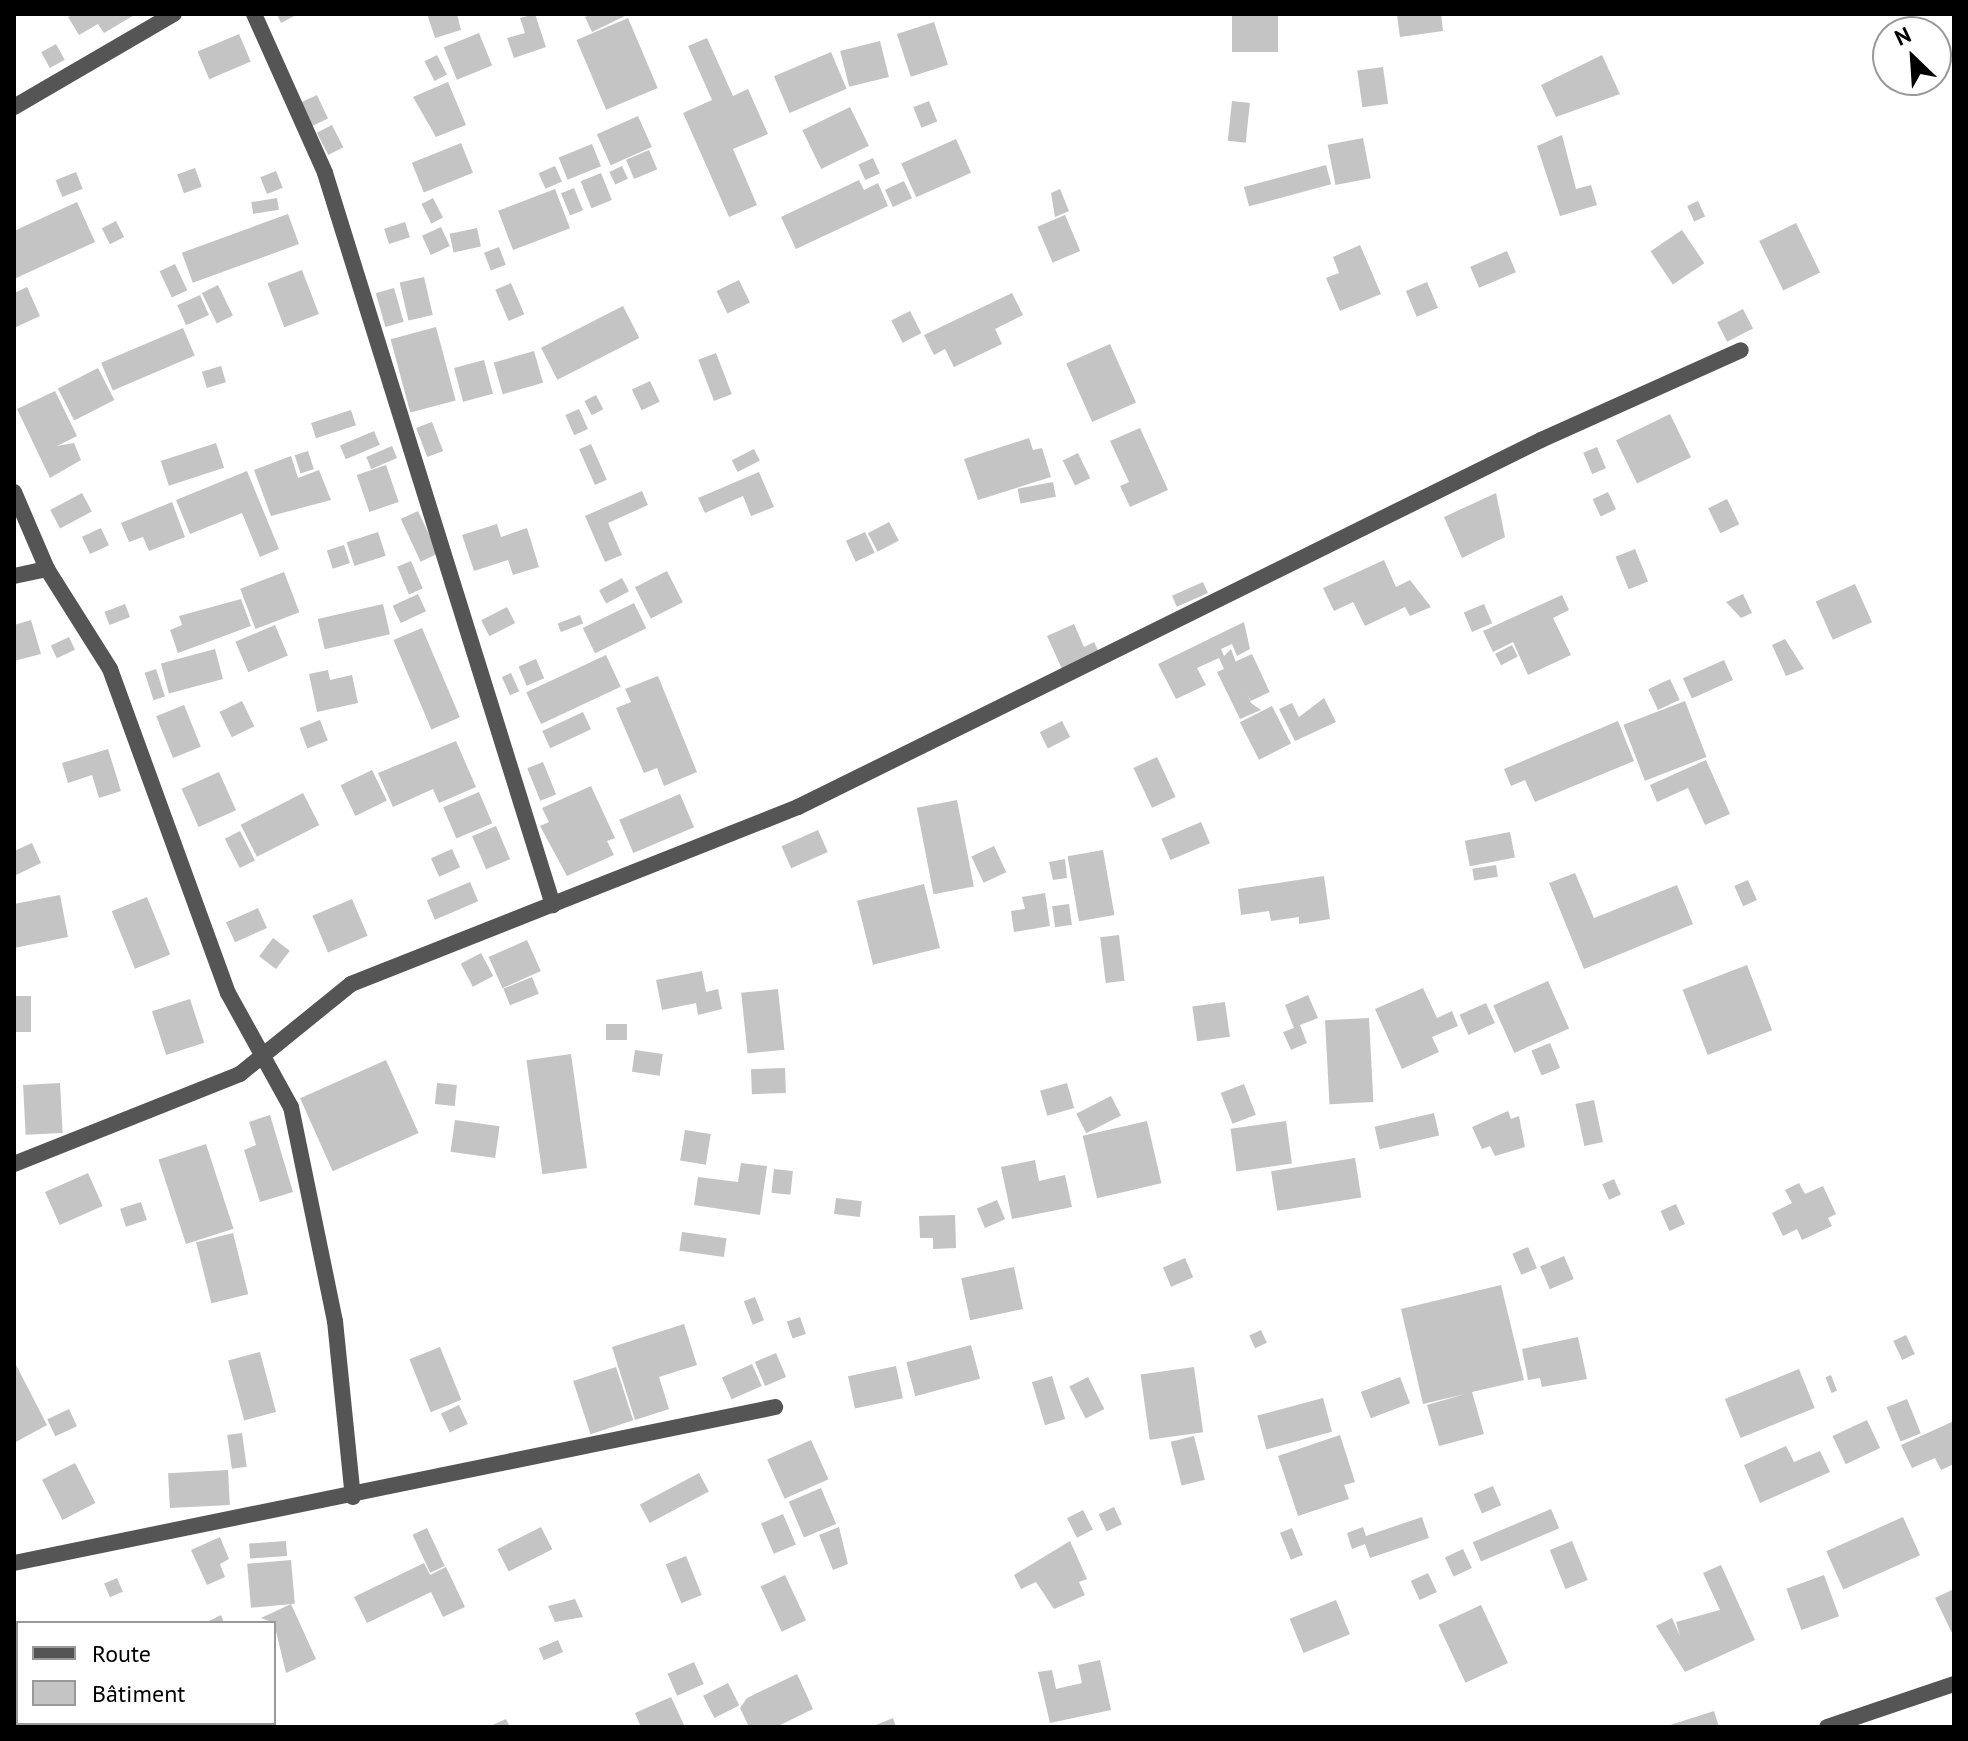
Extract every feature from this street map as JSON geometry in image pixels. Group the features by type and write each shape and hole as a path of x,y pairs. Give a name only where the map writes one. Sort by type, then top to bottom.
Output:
{"street":[{"path":"14,107 174,14"},
{"path":"254,14 325,173 553,905"},
{"path":"14,1164 240,1074 260,1053 351,984 798,807 1541,440 1741,350"},
{"path":"14,492 47,569 110,669 228,993 291,1107 335,1321 353,1497"},
{"path":"14,576 47,569"},
{"path":"14,1563 353,1497 775,1407"},
{"path":"1827,1727 1954,1684"}],"building":[{"path":"74,14 136,14 104,33 98,24 79,35 68,17"},
{"path":"277,14 298,14 281,23"},
{"path":"427,14 457,14 461,30 435,38"},
{"path":"535,14 546,47 514,58 507,38 525,33 520,18"},
{"path":"591,14 629,14 592,32 585,17"},
{"path":"1232,14 1278,14 1278,52 1232,52"},
{"path":"1441,14 1443,31 1400,37 1397,15"},
{"path":"628,18 658,88 606,110 576,40"},
{"path":"934,22 948,65 911,77 897,34"},
{"path":"479,33 492,65 457,80 444,47"},
{"path":"239,34 251,62 209,79 198,52"},
{"path":"707,38 733,96 748,89 768,134 733,149 757,205 729,217 683,113 712,100 688,46"},
{"path":"880,41 889,77 849,87 840,51"},
{"path":"56,44 65,60 50,68 41,52"},
{"path":"831,52 847,89 790,113 774,76"},
{"path":"437,55 447,75 435,81 425,61"},
{"path":"1602,55 1620,94 1556,117 1541,85"},
{"path":"1383,67 1388,104 1362,107 1357,71"},
{"path":"448,82 466,125 436,137 413,97"},
{"path":"317,95 328,119 312,126 301,103"},
{"path":"929,101 937,121 921,128 913,107"},
{"path":"1232,101 1250,103 1246,143 1228,141"},
{"path":"850,107 869,146 821,169 802,130"},
{"path":"638,116 652,147 611,165 597,134"},
{"path":"332,125 343,147 328,155 317,133"},
{"path":"1562,135 1576,189 1591,185 1597,205 1560,216 1537,146"},
{"path":"1363,138 1371,178 1335,185 1328,145"},
{"path":"956,139 971,173 916,197 901,163"},
{"path":"461,143 473,173 424,193 412,163"},
{"path":"592,144 601,166 568,180 559,157"},
{"path":"649,150 657,169 634,179 626,160"},
{"path":"873,158 880,174 865,180 858,165"},
{"path":"1326,165 1331,184 1249,206 1244,187"},
{"path":"555,166 562,182 545,189 539,173"},
{"path":"622,166 628,179 615,185 609,172"},
{"path":"195,168 202,187 184,193 177,174"},
{"path":"276,171 283,188 267,194 260,177"},
{"path":"76,172 83,189 62,197 56,180"},
{"path":"601,173 612,200 591,208 581,181"},
{"path":"859,180 864,190 878,183 888,206 796,249 781,217"},
{"path":"904,181 912,198 893,207 885,190"},
{"path":"574,188 583,210 570,215 561,193"},
{"path":"555,189 570,228 513,250 498,211"},
{"path":"1060,189 1069,211 1055,217 1051,193"},
{"path":"277,198 279,210 253,214 251,202"},
{"path":"433,198 443,218 431,224 421,204"},
{"path":"1698,201 1705,216 1694,221 1687,206"},
{"path":"77,202 95,242 14,279 14,231"},
{"path":"288,214 299,244 193,283 182,253"},
{"path":"1065,215 1080,251 1053,263 1037,227"},
{"path":"116,221 124,237 110,244 102,228"},
{"path":"405,222 410,237 389,244 384,229"},
{"path":"1796,223 1820,272 1783,290 1759,241"},
{"path":"441,227 450,246 431,255 422,236"},
{"path":"477,228 481,247 454,252 450,234"},
{"path":"1682,230 1704,263 1673,284 1650,251"},
{"path":"1360,245 1381,294 1340,311 1326,278 1339,273 1333,257"},
{"path":"499,247 506,265 491,270 484,253"},
{"path":"1507,251 1516,272 1479,288 1470,267"},
{"path":"175,264 187,290 172,297 160,271"},
{"path":"302,270 319,314 284,327 267,283"},
{"path":"424,277 433,315 408,321 400,283"},
{"path":"739,280 750,302 727,313 717,291"},
{"path":"1427,282 1438,308 1417,317 1406,291"},
{"path":"511,283 524,314 509,321 495,290"},
{"path":"218,285 233,316 217,323 202,293"},
{"path":"27,287 40,316 14,328 14,293"},
{"path":"394,288 404,322 385,327 376,293"},
{"path":"1012,293 1023,315 995,329 1002,344 954,367 945,349 934,355 924,335"},
{"path":"200,295 209,315 186,325 177,305"},
{"path":"623,306 639,338 557,380 541,348"},
{"path":"1743,309 1753,329 1727,342 1717,322"},
{"path":"910,311 921,333 903,343 891,321"},
{"path":"436,327 456,400 410,413 391,339"},
{"path":"183,328 195,356 113,390 101,363"},
{"path":"1110,344 1136,402 1092,422 1066,364"},
{"path":"534,351 543,383 503,394 494,363"},
{"path":"716,353 732,394 714,401 698,360"},
{"path":"484,360 493,394 463,402 454,368"},
{"path":"221,366 226,382 207,388 202,372"},
{"path":"98,368 114,400 74,421 58,388"},
{"path":"650,381 660,402 642,410 632,389"},
{"path":"55,391 77,436 57,446 74,443 81,460 50,478 17,409"},
{"path":"596,395 603,409 592,415 584,401"},
{"path":"579,409 588,429 574,435 565,415"},
{"path":"351,410 356,425 316,438 311,423"},
{"path":"1670,414 1691,457 1637,483 1616,440"},
{"path":"432,422 443,451 427,457 416,428"},
{"path":"1140,428 1168,490 1130,507 1120,486 1129,482 1110,441"},
{"path":"374,431 380,445 346,459 340,445"},
{"path":"1029,438 1033,450 1042,448 1051,477 978,500 964,459"},
{"path":"216,443 224,468 169,486 161,461"},
{"path":"591,444 607,480 595,485 579,449"},
{"path":"392,446 397,458 371,469 366,457"},
{"path":"1597,447 1606,468 1592,474 1583,453"},
{"path":"754,449 760,461 738,472 732,460"},
{"path":"308,451 314,469 301,473 295,455"},
{"path":"1078,453 1090,478 1075,486 1063,460"},
{"path":"291,456 298,478 319,470 331,500 271,516 254,470"},
{"path":"386,465 399,502 369,512 357,475"},
{"path":"247,471 279,549 260,557 242,513 190,534 176,500"},
{"path":"759,472 774,507 751,516 743,496 705,513 698,498"},
{"path":"1053,482 1056,497 1021,504 1018,489"},
{"path":"642,491 648,505 608,523 622,555 605,562 585,516"},
{"path":"1608,492 1616,509 1601,516 1593,499"},
{"path":"82,493 92,512 60,528 50,510"},
{"path":"1496,493 1505,537 1462,558 1444,517"},
{"path":"1727,499 1739,524 1720,533 1708,508"},
{"path":"172,502 185,537 149,551 143,537 129,542 121,523"},
{"path":"418,511 438,554 421,562 401,519"},
{"path":"889,522 899,541 878,552 868,533"},
{"path":"497,524 501,537 527,528 539,567 513,575 508,560 474,571 462,535"},
{"path":"101,528 109,545 90,554 82,537"},
{"path":"378,532 386,556 354,566 347,542"},
{"path":"865,532 875,553 856,562 846,541"},
{"path":"344,545 350,563 333,569 327,551"},
{"path":"1635,549 1648,581 1629,589 1616,557"},
{"path":"1384,560 1396,587 1410,580 1431,607 1410,616 1405,607 1365,626 1353,602 1334,611 1323,588"},
{"path":"411,561 423,589 409,594 397,567"},
{"path":"667,571 683,602 651,619 635,587"},
{"path":"284,572 299,612 256,629 240,589"},
{"path":"622,578 629,591 606,603 599,590"},
{"path":"1203,582 1208,593 1177,607 1172,596"},
{"path":"1855,584 1872,622 1833,640 1816,601"},
{"path":"418,594 426,611 401,623 393,606"},
{"path":"1743,594 1752,613 1741,618 1726,602"},
{"path":"1562,595 1569,610 1553,618 1571,655 1528,675 1513,642 1493,652 1483,631"},
{"path":"241,599 251,626 178,653 170,630 182,625 179,616"},
{"path":"634,603 646,628 595,653 583,628"},
{"path":"125,604 130,617 109,625 104,612"},
{"path":"383,604 390,634 325,649 318,619"},
{"path":"1484,604 1492,623 1472,632 1464,613"},
{"path":"507,607 515,623 489,636 481,620"},
{"path":"580,615 583,623 561,632 558,624"},
{"path":"31,620 41,654 14,661 14,625"},
{"path":"1244,622 1250,649 1237,656 1232,644 1221,649 1224,656 1231,649 1251,703 1261,710 1240,719 1217,672 1224,669 1219,658 1197,668 1206,685 1176,699 1158,664"},
{"path":"1074,624 1084,647 1094,642 1099,652 1062,669 1047,636"},
{"path":"275,625 288,655 248,672 235,642"},
{"path":"422,628 460,717 431,729 393,640"},
{"path":"69,637 75,650 57,658 51,645"},
{"path":"1785,639 1804,669 1786,676 1772,645"},
{"path":"1512,645 1518,657 1501,665 1495,654"},
{"path":"215,649 223,679 169,693 161,663"},
{"path":"1252,654 1270,692 1251,701 1233,663"},
{"path":"606,655 621,687 541,724 526,692"},
{"path":"536,659 544,678 527,686 519,666"},
{"path":"1724,660 1733,680 1692,698 1683,678"},
{"path":"156,669 165,697 154,700 145,673"},
{"path":"328,670 330,680 352,675 358,703 317,712 309,674"},
{"path":"511,673 519,691 510,695 502,677"},
{"path":"658,676 697,772 664,786 657,768 644,773 616,708 631,702 625,689"},
{"path":"1670,679 1680,700 1658,710 1648,689"},
{"path":"1324,698 1336,722 1295,741 1279,709 1292,703 1299,717"},
{"path":"242,701 254,726 232,737 220,712"},
{"path":"1685,701 1707,757 1645,781 1623,725"},
{"path":"184,705 201,747 173,758 156,716"},
{"path":"1272,706 1291,743 1259,760 1240,722"},
{"path":"583,712 591,729 550,748 542,731"},
{"path":"320,720 328,741 307,748 299,728"},
{"path":"1062,721 1070,737 1048,748 1040,732"},
{"path":"1618,721 1634,761 1535,802 1525,780 1511,786 1504,769"},
{"path":"456,741 476,787 439,803 433,789 393,807 378,773"},
{"path":"108,749 121,791 99,798 92,775 68,783 62,763"},
{"path":"1157,757 1176,797 1152,808 1133,768"},
{"path":"1706,760 1730,814 1705,825 1688,788 1657,802 1650,785"},
{"path":"543,762 556,794 540,801 527,768"},
{"path":"372,770 387,801 355,816 341,785"},
{"path":"219,772 236,810 199,827 182,789"},
{"path":"591,786 615,838 607,841 614,855 567,876 540,826 549,822 542,808"},
{"path":"479,792 492,823 456,839 443,807"},
{"path":"303,793 319,825 257,857 241,825"},
{"path":"680,794 694,827 633,853 619,820"},
{"path":"957,800 974,886 934,894 917,808"},
{"path":"1201,822 1210,843 1170,860 1161,839"},
{"path":"496,826 510,859 486,869 472,836"},
{"path":"818,830 828,852 791,868 781,846"},
{"path":"240,831 255,860 240,868 225,839"},
{"path":"1510,832 1515,858 1470,866 1465,841"},
{"path":"32,843 41,863 14,876 14,851"},
{"path":"994,846 1006,872 984,883 971,857"},
{"path":"452,849 460,867 439,877 431,858"},
{"path":"1103,850 1114,915 1079,921 1068,856"},
{"path":"1065,859 1067,878 1053,880 1049,862"},
{"path":"1496,865 1498,877 1474,881 1472,869"},
{"path":"1575,873 1594,918 1677,885 1693,924 1584,969 1549,883"},
{"path":"1324,876 1330,919 1299,924 1299,917 1271,921 1269,911 1241,915 1238,889"},
{"path":"1748,880 1757,900 1743,906 1734,886"},
{"path":"470,882 478,901 435,920 427,900"},
{"path":"924,884 940,948 873,965 857,901"},
{"path":"1045,893 1050,926 1014,932 1011,911 1025,909 1022,897"},
{"path":"60,895 68,937 14,948 14,904"},
{"path":"147,897 170,954 135,969 112,911"},
{"path":"352,899 368,936 328,953 312,916"},
{"path":"1069,904 1072,925 1055,927 1052,906"},
{"path":"258,908 267,928 235,942 226,922"},
{"path":"1119,935 1125,981 1106,983 1100,937"},
{"path":"273,938 290,951 276,969 259,956"},
{"path":"527,940 541,971 502,988 489,957"},
{"path":"481,953 493,976 473,987 461,964"},
{"path":"1747,965 1772,1030 1708,1055 1683,990"},
{"path":"702,971 706,992 718,989 722,1009 698,1015 696,1003 662,1010 656,980"},
{"path":"532,977 539,994 510,1005 503,989"},
{"path":"1548,981 1569,1029 1514,1053 1493,1005"},
{"path":"1423,988 1437,1018 1452,1011 1458,1026 1432,1037 1439,1052 1402,1069 1375,1009"},
{"path":"778,989 784,1050 748,1054 741,993"},
{"path":"1308,995 1318,1018 1300,1025 1307,1043 1291,1050 1283,1032 1294,1028 1285,1005"},
{"path":"14,996 31,996 31,1032 14,1032"},
{"path":"190,999 204,1043 166,1055 152,1011"},
{"path":"1225,1002 1230,1037 1197,1041 1192,1007"},
{"path":"1486,1003 1495,1023 1468,1035 1460,1015"},
{"path":"1369,1018 1373,1102 1329,1104 1325,1020"},
{"path":"606,1024 627,1024 627,1040 606,1040"},
{"path":"1550,1043 1560,1068 1542,1076 1531,1050"},
{"path":"635,1050 663,1054 660,1076 632,1072"},
{"path":"571,1054 587,1168 542,1174 526,1060"},
{"path":"386,1060 419,1133 333,1171 300,1098"},
{"path":"785,1068 786,1093 752,1094 751,1069"},
{"path":"60,1083 63,1133 26,1135 23,1085"},
{"path":"437,1083 457,1085 455,1106 435,1104"},
{"path":"1067,1083 1074,1108 1047,1116 1040,1091"},
{"path":"1244,1084 1256,1115 1232,1124 1221,1093"},
{"path":"1111,1096 1121,1116 1086,1133 1076,1114"},
{"path":"1594,1100 1603,1142 1584,1146 1575,1104"},
{"path":"1508,1111 1511,1119 1519,1116 1525,1147 1495,1156 1490,1146 1482,1149 1472,1127"},
{"path":"1434,1113 1439,1135 1380,1149 1375,1127"},
{"path":"270,1115 293,1192 260,1202 244,1150 256,1145 249,1122"},
{"path":"455,1120 500,1126 495,1158 451,1152"},
{"path":"1147,1121 1161,1183 1097,1198 1083,1136"},
{"path":"1286,1121 1292,1164 1237,1171 1231,1129"},
{"path":"685,1130 711,1134 706,1165 680,1161"},
{"path":"206,1144 234,1229 186,1244 158,1159"},
{"path":"1355,1158 1361,1198 1277,1211 1271,1171"},
{"path":"1035,1160 1039,1181 1065,1175 1072,1207 1012,1219 1001,1167"},
{"path":"741,1163 767,1166 760,1215 694,1205 698,1177 738,1182"},
{"path":"774,1169 793,1171 790,1195 771,1193"},
{"path":"88,1173 103,1206 60,1225 45,1192"},
{"path":"1614,1179 1621,1195 1609,1200 1602,1184"},
{"path":"1799,1183 1805,1194 1823,1186 1836,1214 1828,1218 1832,1226 1802,1240 1797,1229 1783,1236 1772,1213 1792,1203 1785,1190"},
{"path":"836,1198 862,1201 860,1217 834,1214"},
{"path":"997,1200 1005,1219 985,1228 977,1209"},
{"path":"141,1202 147,1220 126,1227 120,1209"},
{"path":"1676,1204 1685,1224 1669,1231 1660,1211"},
{"path":"955,1215 956,1248 933,1249 933,1238 920,1238 919,1216"},
{"path":"682,1232 727,1238 724,1257 679,1251"},
{"path":"233,1233 248,1294 211,1303 196,1242"},
{"path":"1528,1247 1537,1268 1521,1275 1512,1254"},
{"path":"1564,1256 1574,1279 1550,1289 1540,1266"},
{"path":"1185,1258 1193,1277 1171,1287 1163,1267"},
{"path":"1014,1267 1023,1309 970,1320 961,1278"},
{"path":"1501,1285 1524,1380 1472,1392 1484,1434 1439,1446 1427,1405 1465,1394 1423,1404 1401,1309"},
{"path":"755,1297 764,1320 753,1325 744,1301"},
{"path":"800,1317 806,1334 793,1339 787,1322"},
{"path":"684,1324 697,1365 659,1377 669,1409 635,1420 612,1347"},
{"path":"1261,1330 1267,1343 1255,1348 1249,1335"},
{"path":"1906,1335 1915,1354 1902,1360 1893,1341"},
{"path":"1578,1337 1587,1379 1542,1387 1540,1378 1528,1380 1522,1349"},
{"path":"971,1345 980,1379 915,1396 906,1362"},
{"path":"440,1347 461,1400 431,1412 409,1359"},
{"path":"260,1352 276,1412 244,1420 228,1361"},
{"path":"776,1353 786,1377 765,1386 755,1362"},
{"path":"14,1361 47,1425 14,1443"},
{"path":"752,1364 762,1386 732,1399 722,1377"},
{"path":"896,1366 903,1398 855,1408 848,1376"},
{"path":"616,1367 633,1420 591,1434 573,1381"},
{"path":"1194,1367 1203,1432 1150,1440 1141,1375"},
{"path":"1799,1369 1815,1408 1741,1438 1725,1399"},
{"path":"1831,1375 1837,1391 1831,1393 1825,1377"},
{"path":"1052,1376 1065,1419 1045,1425 1032,1382"},
{"path":"1088,1377 1104,1409 1086,1419 1069,1387"},
{"path":"1400,1377 1410,1403 1371,1418 1361,1392"},
{"path":"1323,1398 1332,1432 1266,1449 1257,1416"},
{"path":"1907,1399 1921,1433 1900,1442 1887,1407"},
{"path":"459,1405 468,1424 450,1432 441,1413"},
{"path":"69,1409 77,1426 55,1436 47,1419"},
{"path":"1867,1420 1880,1448 1846,1464 1833,1436"},
{"path":"1954,1421 1954,1464 1941,1470 1935,1458 1912,1468 1901,1445"},
{"path":"242,1433 247,1467 232,1469 227,1435"},
{"path":"1340,1435 1355,1482 1344,1485 1349,1499 1298,1516 1278,1456"},
{"path":"1194,1436 1205,1480 1182,1485 1171,1442"},
{"path":"811,1440 828,1479 785,1499 767,1460"},
{"path":"1786,1446 1794,1462 1820,1451 1830,1472 1760,1503 1744,1465"},
{"path":"75,1463 95,1503 62,1520 42,1480"},
{"path":"228,1470 230,1505 170,1508 168,1473"},
{"path":"699,1473 709,1492 650,1523 640,1504"},
{"path":"1493,1486 1501,1505 1482,1514 1474,1494"},
{"path":"821,1488 836,1524 804,1538 789,1502"},
{"path":"1114,1507 1122,1524 1107,1531 1099,1514"},
{"path":"1551,1509 1559,1528 1481,1562 1473,1542"},
{"path":"1083,1510 1093,1530 1077,1538 1067,1518"},
{"path":"783,1514 796,1544 774,1554 761,1523"},
{"path":"1422,1517 1429,1538 1370,1558 1365,1544 1352,1549 1347,1533 1363,1527 1366,1536"},
{"path":"1903,1517 1920,1555 1843,1590 1826,1551"},
{"path":"541,1527 552,1549 509,1572 497,1549"},
{"path":"839,1527 848,1564 833,1570 819,1535"},
{"path":"427,1528 445,1566 430,1573 412,1535"},
{"path":"1292,1528 1303,1555 1291,1560 1280,1533"},
{"path":"220,1537 229,1559 220,1564 225,1577 207,1585 191,1550"},
{"path":"286,1541 287,1556 250,1559 249,1544"},
{"path":"1070,1541 1087,1579 1079,1582 1085,1595 1054,1609 1036,1582 1021,1589 1014,1575"},
{"path":"1572,1541 1588,1580 1565,1589 1550,1550"},
{"path":"1463,1549 1472,1568 1454,1576 1445,1557"},
{"path":"686,1556 702,1595 681,1603 666,1564"},
{"path":"291,1560 295,1604 251,1608 247,1564"},
{"path":"424,1563 430,1575 446,1567 465,1607 443,1617 431,1592 367,1623 354,1597"},
{"path":"1721,1565 1755,1640 1685,1672 1656,1626 1672,1618 1680,1636 1676,1622 1720,1610 1703,1573"},
{"path":"1428,1573 1437,1592 1420,1600 1411,1581"},
{"path":"785,1575 806,1620 782,1632 761,1586"},
{"path":"1824,1575 1839,1616 1801,1630 1786,1589"},
{"path":"117,1578 123,1592 110,1597 104,1583"},
{"path":"1954,1589 1954,1637 1935,1598"},
{"path":"575,1599 583,1617 555,1622 548,1606"},
{"path":"1336,1600 1350,1634 1304,1653 1290,1619"},
{"path":"291,1604 316,1659 286,1673 276,1621 261,1618"},
{"path":"1481,1605 1508,1663 1465,1683 1438,1625"},
{"path":"221,1615 223,1621 209,1621"},
{"path":"558,1640 563,1652 544,1660 539,1648"},
{"path":"1100,1660 1111,1710 1050,1723 1038,1672 1052,1670 1056,1689 1082,1683 1078,1665"},
{"path":"694,1662 704,1684 677,1696 668,1674"},
{"path":"797,1674 813,1709 776,1727 749,1727 740,1708 747,1698"},
{"path":"728,1683 739,1705 714,1718 703,1696"},
{"path":"671,1697 685,1727 641,1727 635,1713"},
{"path":"1714,1711 1719,1727 1667,1727 1667,1726"},
{"path":"893,1718 896,1727 871,1727"},
{"path":"506,1719 510,1727 488,1727"},
{"path":"168,1725 255,1725 255,1727"}]}
